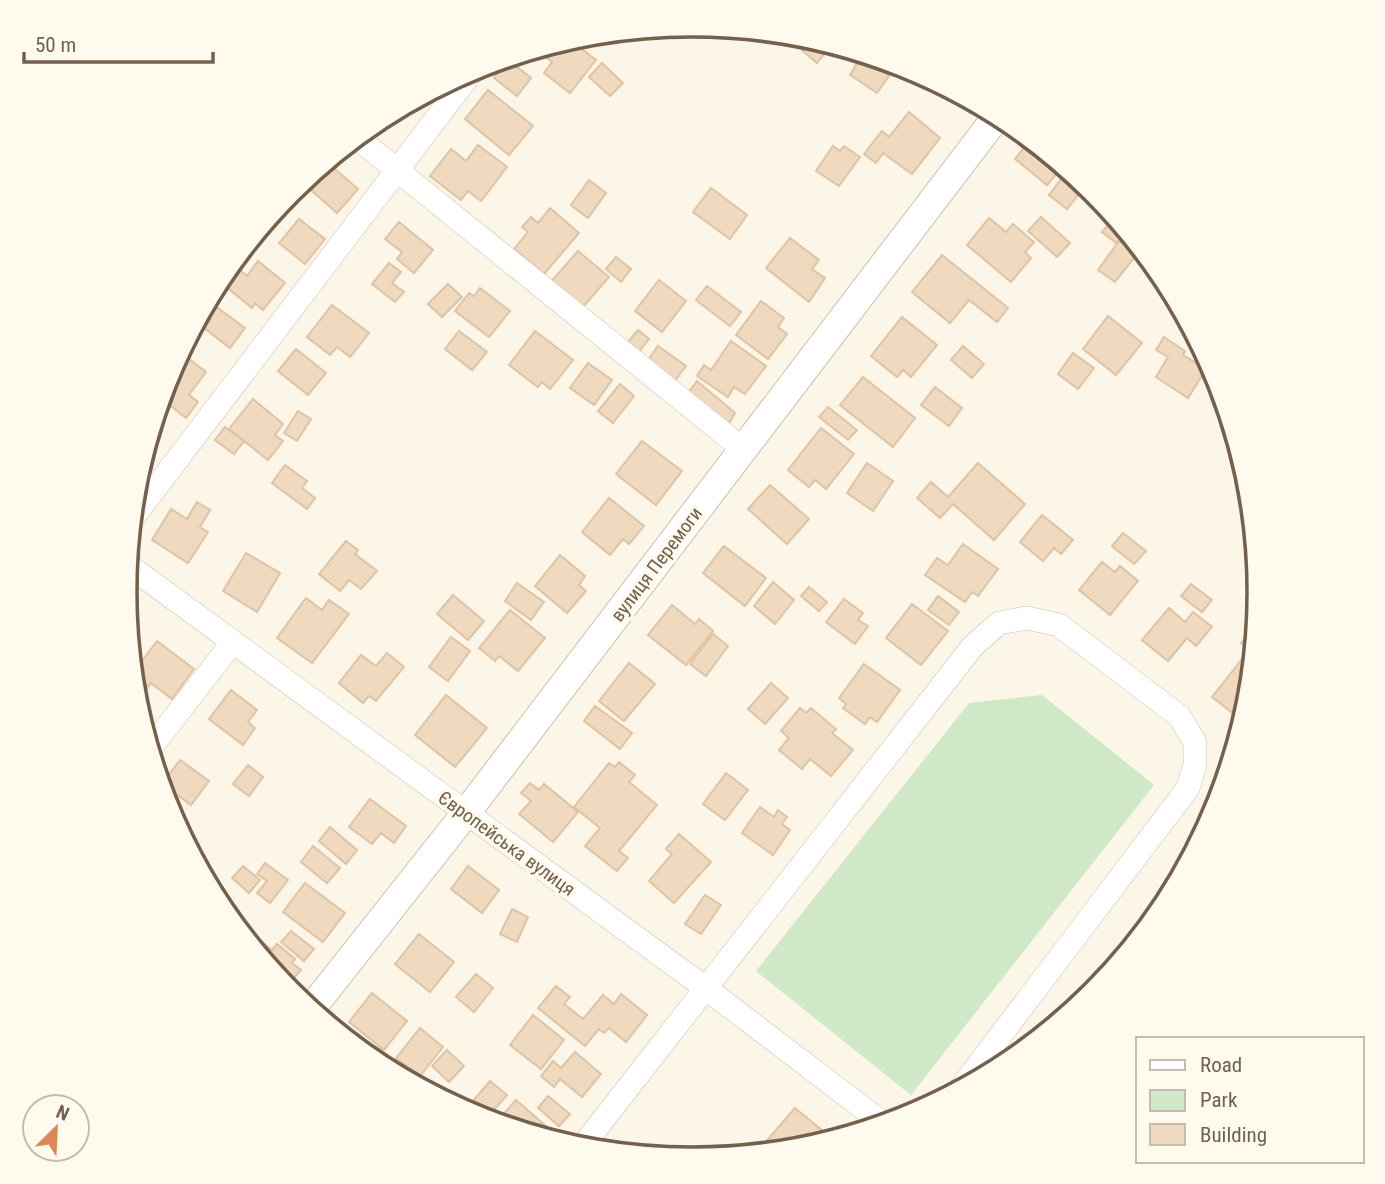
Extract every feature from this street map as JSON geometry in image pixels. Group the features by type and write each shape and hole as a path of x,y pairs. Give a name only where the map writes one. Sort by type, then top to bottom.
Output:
{"street":[{"path":"145,502 458,89"},
{"name":"вулиця Перемоги","path":"317,1001 466,813 991,124"},
{"path":"365,144 743,449"},
{"name":"Європейська вулиця","path":"138,572 704,987 874,1117"},
{"path":"589,1138 973,646 999,623 1027,618 1059,625 1179,716 1195,741 1195,764 1188,788 974,1071"},
{"path":"157,740 232,643"}],"green space":[{"path":"1042,695 1154,785 911,1095 756,971 969,703"}],"building":[{"path":"798,47 801,47 825,53 817,63"},
{"path":"580,48 596,60 570,93 544,73 552,62 545,57"},
{"path":"858,62 878,69 889,76 877,93 850,75"},
{"path":"602,63 623,83 610,96 589,77"},
{"path":"515,66 531,78 517,96 494,78 499,72"},
{"path":"488,90 533,126 509,155 465,119"},
{"path":"909,112 940,138 912,174 883,153 876,163 864,154 882,131 889,137"},
{"path":"478,145 507,167 481,201 468,191 461,200 430,176 451,149 466,161"},
{"path":"833,146 840,151 844,146 860,157 839,186 816,171"},
{"path":"1025,147 1057,173 1047,185 1015,159"},
{"path":"334,168 358,189 337,213 310,189"},
{"path":"1062,178 1079,194 1067,209 1049,195"},
{"path":"589,180 606,193 588,218 571,205"},
{"path":"711,188 747,215 730,239 693,212"},
{"path":"550,208 579,233 544,274 514,249 528,232 522,227 531,217 538,223"},
{"path":"1041,217 1070,243 1057,257 1028,231"},
{"path":"989,218 1006,232 1013,224 1034,242 1025,252 1031,258 1011,282 967,245"},
{"path":"299,219 325,239 305,264 279,243"},
{"path":"399,222 433,250 414,273 397,259 402,252 385,239"},
{"path":"1108,224 1121,239 1116,243 1102,232"},
{"path":"790,238 819,260 812,269 825,278 809,302 766,268"},
{"path":"1119,241 1135,257 1115,282 1098,270"},
{"path":"578,251 609,277 582,308 551,282"},
{"path":"942,255 1008,308 997,322 969,300 950,323 912,292"},
{"path":"616,257 631,269 621,282 606,269"},
{"path":"258,261 285,283 263,310 255,303 252,308 228,288 241,270 247,276"},
{"path":"389,263 401,272 392,283 404,292 395,302 372,284"},
{"path":"659,280 686,301 662,332 635,311"},
{"path":"448,284 462,297 442,317 428,304"},
{"path":"707,286 741,312 730,326 696,300"},
{"path":"480,288 510,311 489,337 455,311 469,293 474,296"},
{"path":"761,301 784,318 778,327 787,334 768,359 736,335"},
{"path":"332,305 369,333 350,357 337,347 330,355 307,337"},
{"path":"216,307 245,328 230,348 204,328"},
{"path":"1108,316 1142,343 1116,375 1083,349"},
{"path":"902,317 937,345 911,377 903,370 897,377 871,356"},
{"path":"638,330 649,339 635,357 623,348"},
{"path":"459,331 487,352 472,370 445,349"},
{"path":"535,331 573,360 550,389 542,382 538,387 509,365"},
{"path":"1164,337 1185,351 1183,355 1198,364 1203,375 1188,398 1156,377 1168,357 1156,350"},
{"path":"731,341 766,366 745,394 734,387 728,397 697,376 704,365 711,370"},
{"path":"658,346 686,366 673,383 646,363"},
{"path":"963,346 984,364 972,378 951,360"},
{"path":"296,349 326,373 308,395 278,371"},
{"path":"1073,353 1094,368 1078,389 1058,374"},
{"path":"189,359 206,372 189,395 198,402 186,418 170,405"},
{"path":"588,363 612,380 594,405 570,388"},
{"path":"863,377 915,418 893,447 840,405"},
{"path":"697,381 735,413 725,430 684,398"},
{"path":"620,384 634,396 613,423 598,411"},
{"path":"935,387 962,408 949,426 921,405"},
{"path":"253,399 283,424 275,435 283,441 268,460 229,429"},
{"path":"828,407 857,430 848,440 819,417"},
{"path":"298,411 311,419 297,441 284,433"},
{"path":"225,427 244,441 234,454 215,440"},
{"path":"821,428 854,454 826,489 815,480 809,487 788,470"},
{"path":"642,441 682,471 656,505 616,474"},
{"path":"867,463 893,481 873,511 847,493"},
{"path":"978,463 1025,504 994,540 953,504 940,518 917,498 931,482 948,497"},
{"path":"285,465 307,481 302,488 315,498 307,509 272,483"},
{"path":"770,485 809,519 787,544 748,509"},
{"path":"609,498 644,526 629,544 623,539 610,555 582,532"},
{"path":"197,502 210,510 200,527 208,532 188,563 152,540 171,509 187,519"},
{"path":"1042,515 1073,540 1061,554 1054,548 1043,561 1020,542"},
{"path":"1123,533 1146,551 1134,564 1112,546"},
{"path":"346,541 358,550 355,554 377,571 361,589 349,580 340,591 319,574"},
{"path":"963,544 998,569 978,596 972,592 965,602 925,575 937,558 948,565"},
{"path":"724,546 766,578 745,606 703,573"},
{"path":"246,553 280,573 257,612 223,591"},
{"path":"560,555 585,576 579,585 586,591 567,613 535,586"},
{"path":"1102,562 1115,572 1120,566 1138,581 1110,615 1079,590"},
{"path":"773,582 794,600 775,624 754,606"},
{"path":"517,583 544,602 531,620 505,601"},
{"path":"1191,584 1212,600 1202,612 1181,596"},
{"path":"809,587 827,602 819,611 801,596"},
{"path":"453,595 484,621 468,640 437,614"},
{"path":"938,596 959,612 949,625 928,610"},
{"path":"306,598 322,610 329,600 349,614 312,663 277,638"},
{"path":"844,599 863,613 858,620 868,626 855,644 826,622"},
{"path":"912,604 948,631 921,665 886,638"},
{"path":"672,605 695,624 699,619 713,631 686,665 648,635"},
{"path":"1169,608 1185,622 1193,612 1212,627 1196,646 1187,638 1168,661 1142,640"},
{"path":"510,610 545,638 518,671 499,656 495,661 479,648"},
{"path":"713,634 728,646 706,676 690,664"},
{"path":"451,637 470,651 448,681 429,667"},
{"path":"157,641 194,669 172,699 151,683 146,690 142,661"},
{"path":"387,653 404,667 376,701 369,696 363,703 339,683 361,655 376,666"},
{"path":"1244,657 1234,714 1212,697"},
{"path":"629,663 655,684 624,721 599,701"},
{"path":"864,664 900,690 877,722 870,717 865,724 843,708 846,704 839,698"},
{"path":"771,683 788,698 765,724 748,709"},
{"path":"231,690 257,710 248,722 255,728 243,745 209,719"},
{"path":"446,695 487,728 455,767 415,735"},
{"path":"595,706 632,733 620,749 584,721"},
{"path":"800,708 806,713 811,708 836,729 832,733 853,750 831,776 810,759 802,769 779,750 789,738 781,731"},
{"path":"180,760 209,781 191,805 179,796 178,798 169,775"},
{"path":"619,762 635,775 629,782 657,805 619,851 628,858 617,871 585,846 600,828 574,807 609,763 615,767"},
{"path":"248,765 263,777 249,796 233,784"},
{"path":"726,773 748,790 725,820 703,804"},
{"path":"530,783 539,790 544,784 578,812 553,842 519,814 531,801 521,793"},
{"path":"370,799 406,826 394,843 381,833 372,844 349,827"},
{"path":"760,807 774,817 778,810 787,817 782,824 790,830 773,855 742,833"},
{"path":"330,827 357,850 346,864 319,841"},
{"path":"679,834 711,862 674,903 649,881 672,854 666,849"},
{"path":"313,846 340,868 327,883 301,862"},
{"path":"265,863 288,880 270,903 257,893 267,881 257,874"},
{"path":"243,866 260,880 249,893 232,878"},
{"path":"468,866 499,890 482,913 451,889"},
{"path":"305,883 345,913 323,942 283,912"},
{"path":"705,895 721,905 701,934 685,924"},
{"path":"512,909 528,917 517,942 500,934"},
{"path":"291,931 314,949 304,961 281,942"},
{"path":"419,934 454,962 430,992 395,964"},
{"path":"261,941 272,950 277,944 295,959 292,963 301,970 294,978"},
{"path":"476,974 493,988 474,1012 456,997"},
{"path":"556,986 570,997 564,1004 583,1019 603,995 614,1004 621,994 647,1015 626,1042 609,1028 604,1033 599,1029 585,1046 538,1008"},
{"path":"372,993 407,1021 384,1050 349,1022"},
{"path":"533,1015 564,1040 541,1069 510,1045"},
{"path":"420,1028 443,1047 420,1076 396,1058"},
{"path":"447,1050 464,1066 449,1082 432,1066"},
{"path":"575,1052 601,1074 582,1097 560,1079 554,1087 541,1076 553,1061 561,1068"},
{"path":"490,1081 507,1095 494,1110 472,1102"},
{"path":"548,1096 570,1114 559,1126 538,1108"},
{"path":"516,1100 548,1128 504,1114"},
{"path":"795,1108 823,1131 801,1137 766,1142"}]}
